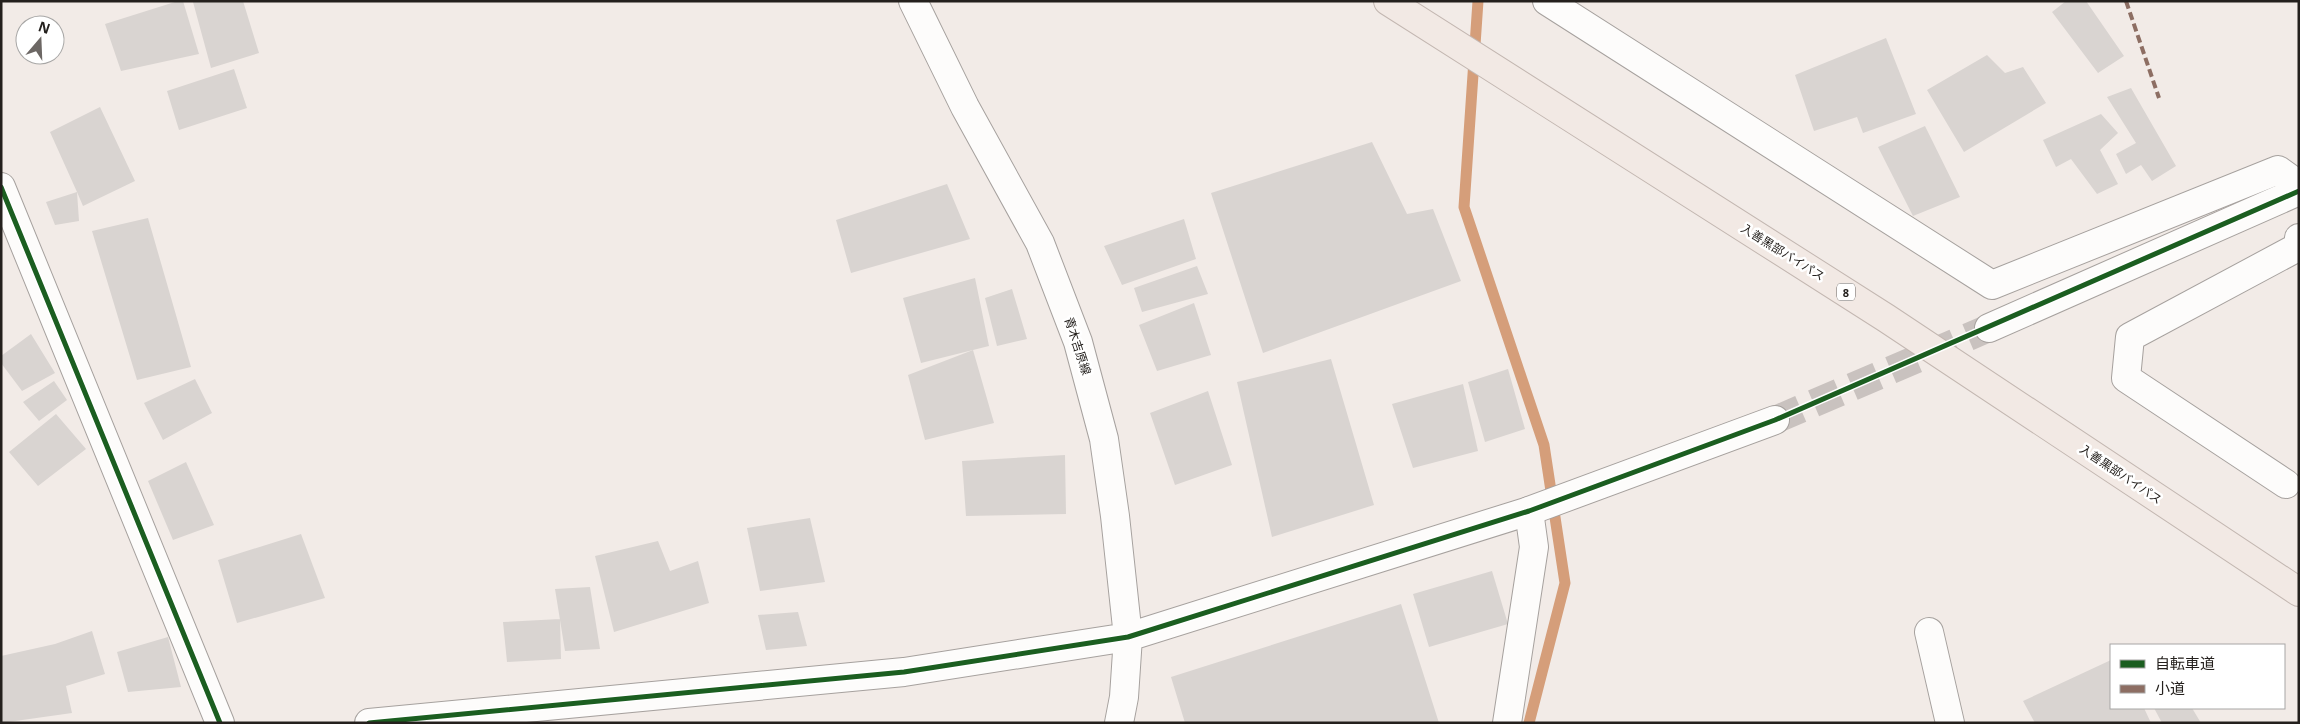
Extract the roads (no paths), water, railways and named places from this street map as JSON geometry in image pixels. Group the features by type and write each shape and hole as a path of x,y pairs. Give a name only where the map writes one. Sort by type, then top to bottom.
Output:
{"highway":[{"name":"入善黒部バイパス","path":"1388,1 1886,318 2299,592"}],"street":[{"name":"青木吉原線","path":"913,1 965,107 1040,243 1078,342 1104,439 1115,516 1128,637 1124,697 1119,723"},
{"path":"1547,1 1992,285 2278,170 2299,185"},
{"path":"1,187 220,723"},
{"path":"1989,328 2299,191"},
{"path":"2286,484 2126,378 2130,337 2298,247 2299,238"},
{"path":"369,723 904,672 1128,637 1528,511 1775,420"},
{"path":"1507,723 1534,547 1528,511"},
{"path":"1929,632 1950,723"}],"waterway":[{"path":"1478,1 1464,207 1544,445 1565,583 1529,723"}],"tunnel":[{"path":"1775,420 1989,328"}]}
